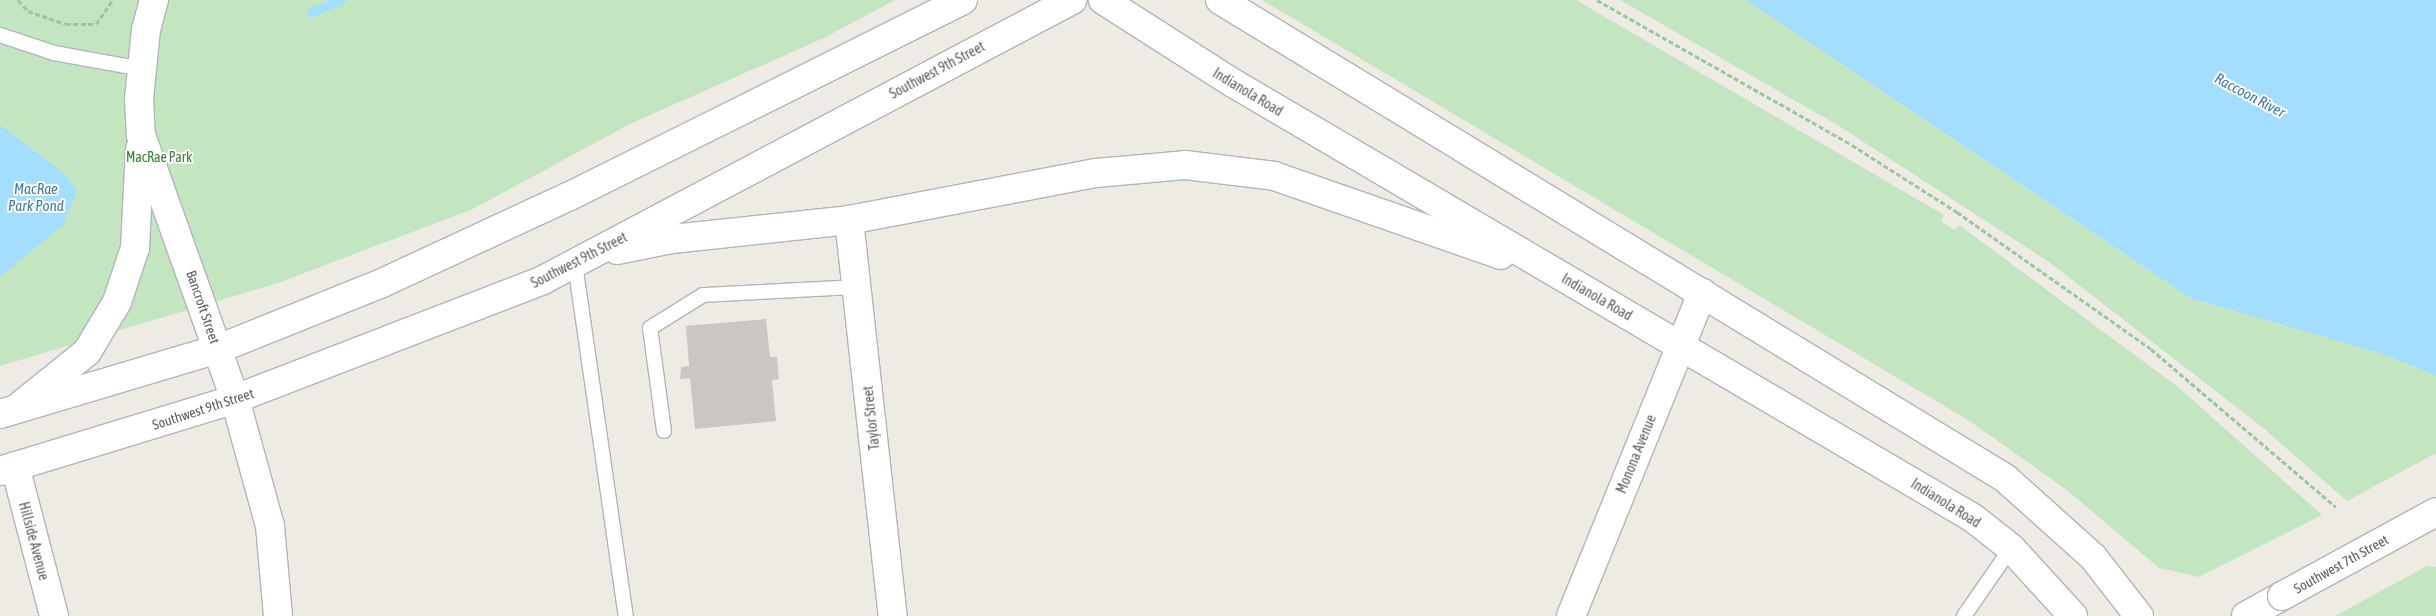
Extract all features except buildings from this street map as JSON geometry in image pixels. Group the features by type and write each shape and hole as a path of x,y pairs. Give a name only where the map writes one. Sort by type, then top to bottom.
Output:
{"main road":[{"name":"Bancroft Street","path":"154,0 142,69 141,135 236,400 270,526 278,616"},
{"name":"Southwest 9th Street","path":"7,468 236,400 583,260 1072,0"},
{"name":"Indianola Road","path":"1103,0 1224,78 1973,518 2011,548 2073,616"},
{"path":"1220,0 2005,478 2093,557 2139,616"},
{"path":"0,414 218,349 380,284 561,201 960,1"},
{"path":"0,414 14,410 87,352 117,302 135,248 141,135"},
{"path":"583,260 672,239 849,220 1096,173 1185,165 1274,176 1559,275"},
{"name":"Taylor Street","path":"849,220 893,616"},
{"name":"Monona Avenue","path":"1571,616 1702,293"},
{"name":"Hillside Avenue","path":"7,468 54,616"},
{"name":"Southwest 7th Street","path":"2246,616 2436,512"}],"lane":[{"path":"0,36 54,53 142,69"},
{"path":"583,260 626,616"},
{"path":"664,431 650,328 703,295 856,287"},
{"path":"1964,616 2011,548"}],"path":[{"path":"18,0 28,11 66,24 96,24 113,0"},
{"path":"1597,0 1852,145 1957,212 2151,349 2336,507"}],"green space":[{"name":"MacRae Park","path":"0,0 895,0 826,37 630,124 473,209 278,283 0,366"},
{"path":"1262,0 1576,0 1944,215 1941,221 1955,230 1959,225 2178,387 2322,515 2199,577 2159,568 2068,491 1968,420"},
{"path":"1620,0 1746,0 2190,298 2385,355 2436,376 2436,453 2347,501 2262,427 2049,262 1839,126"},
{"path":"2427,566 2436,567 2436,616 2335,616"}],"water":[{"name":"Raccoon River","path":"1746,0 2436,0 2436,376 2385,355 2190,298"},
{"name":"MacRae Park Pond","path":"0,125 65,174 77,191 63,225 0,277"}],"waterway":[{"path":"312,13 341,0"}]}
